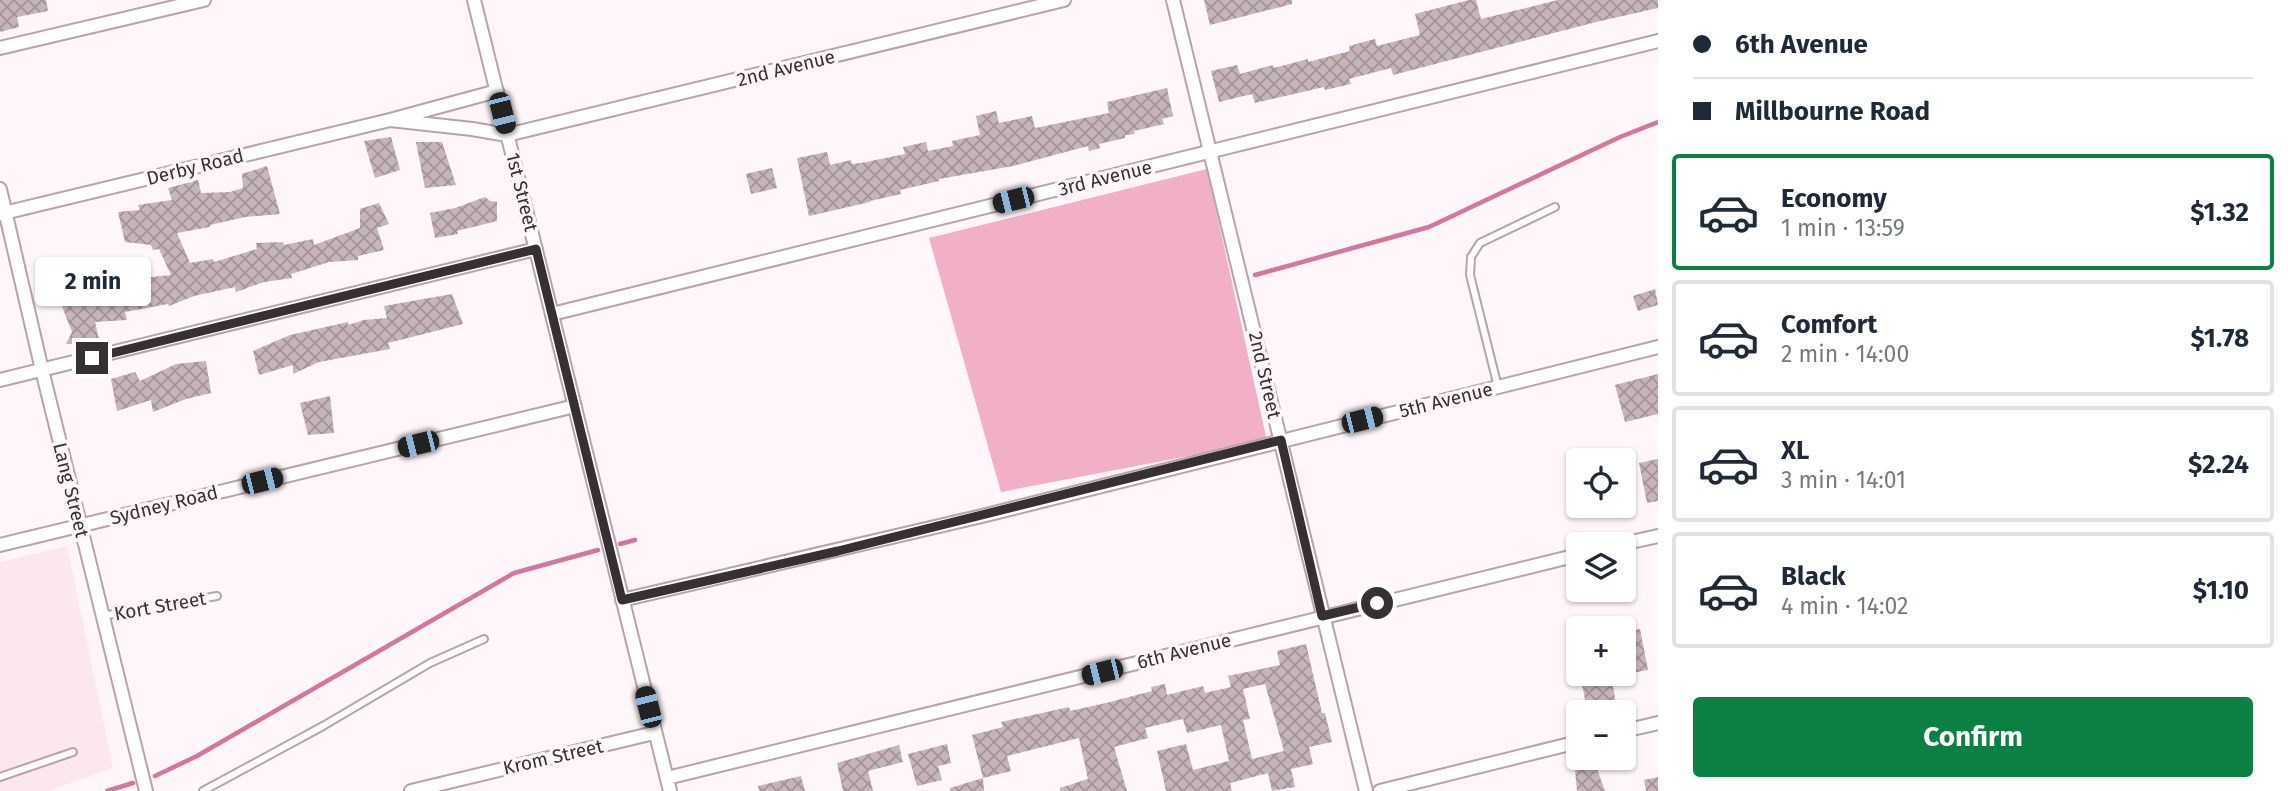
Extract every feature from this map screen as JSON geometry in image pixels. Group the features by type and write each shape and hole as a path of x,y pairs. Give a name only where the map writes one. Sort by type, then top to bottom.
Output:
{"street":[{"path":"0,48 204,0"},
{"name":"1st Street","path":"474,0 654,733 669,784"},
{"name":"2nd Avenue","path":"508,135 1064,0"},
{"name":"2nd Street","path":"1173,0 1366,791"},
{"name":"3rd Avenue","path":"552,314 1658,41"},
{"name":"Derby Road","path":"3,213 390,120 497,91"},
{"name":"Derby Road","path":"390,120 508,135"},
{"name":"Lang Street","path":"0,189 3,213 41,370 146,791"},
{"path":"0,380 536,249"},
{"name":"5th Avenue","path":"622,600 838,551 1658,347"},
{"name":"Sydney Road","path":"0,545 575,406"},
{"path":"1636,541 1658,536"},
{"name":"6th Avenue","path":"669,784 1322,616 1566,558"},
{"path":"1636,729 1658,723"},
{"name":"Krom Street","path":"411,791 654,733"},
{"path":"1380,791 1566,746"}],"lane":[{"path":"1499,387 1470,275 1471,257 1480,243 1555,207"},
{"name":"Kort Street","path":"102,616 217,596"},
{"path":"203,791 323,726 430,663 484,639"},
{"path":"0,777 73,752"}],"shaded area":[{"path":"1207,169 1267,441 1001,492 929,238"},
{"path":"67,546 113,768 48,791 0,791 0,562"}],"building":[{"path":"0,0 46,0 48,11 17,17 19,27 0,32"},
{"path":"1204,0 1292,0 1292,4 1210,25"},
{"path":"1476,0 1481,19 1558,0 1658,0 1658,8 1393,75 1391,68 1349,79 1351,84 1325,90 1324,87 1255,103 1252,94 1219,102 1211,71 1237,65 1240,74 1273,65 1274,68 1308,59 1308,62 1350,51 1349,46 1375,39 1377,46 1420,35 1415,14"},
{"path":"1167,88 1173,116 1162,119 1164,124 1134,131 1135,134 1125,135 1125,138 1099,144 1100,148 1089,151 1088,146 1013,166 939,179 900,190 901,194 809,216 797,158 827,152 830,165 851,160 852,164 861,163 905,154 903,147 926,142 928,151 953,146 952,141 980,135 976,116 996,111 999,123 1032,116 1035,128 1109,113 1107,102"},
{"path":"391,137 400,170 375,178 364,141"},
{"path":"416,142 442,142 456,185 425,188"},
{"path":"267,166 280,214 245,217 177,233 190,263 213,259 214,262 257,249 256,243 283,242 284,245 313,239 314,245 360,228 360,209 379,203 389,224 377,228 384,250 358,256 358,260 329,262 291,274 292,278 264,282 236,292 235,287 194,296 169,306 168,304 125,312 127,320 95,322 100,344 66,344 72,332 52,281 84,275 89,296 124,290 122,280 171,275 159,249 153,250 151,245 125,242 118,212 140,210 138,205 172,200 168,188 198,180 201,193 230,192 243,188 242,174"},
{"path":"772,168 777,188 751,194 746,174"},
{"path":"485,197 497,202 497,221 457,231 458,234 435,238 430,213 455,208"},
{"path":"1655,289 1658,305 1638,311 1633,296"},
{"path":"452,294 463,324 388,343 390,349 319,362 293,374 293,365 259,375 253,351 290,335 348,322 348,325 387,318 384,306"},
{"path":"206,361 211,393 153,412 151,400 117,411 111,379 135,372 140,381 176,364"},
{"path":"1658,374 1658,414 1625,422 1615,385"},
{"path":"330,396 334,433 308,435 300,403"},
{"path":"1658,459 1658,501 1647,503 1639,463"},
{"path":"1640,629 1648,670 1636,672 1636,630"},
{"path":"1306,644 1322,713 1325,713 1332,742 1309,747 1313,764 1291,769 1295,787 1272,791 1268,773 1230,783 1232,791 1166,791 1157,751 1186,744 1193,770 1229,761 1221,725 1187,733 1183,719 1145,728 1148,738 1114,747 1127,791 1060,791 1060,788 1088,779 1079,738 1007,756 1011,771 983,778 972,735 1003,727 1001,722 1069,707 1070,711 1106,703 1152,691 1151,687 1165,684 1167,695 1203,686 1205,693 1231,687 1228,676 1280,665 1277,651","holes":["1265,684 1284,751 1252,759 1243,720 1250,719 1243,689"]},
{"path":"1582,686 1613,686 1615,700 1585,700"},
{"path":"947,744 951,763 938,766 942,780 917,786 908,754"},
{"path":"899,745 903,762 868,771 873,791 843,791 837,763"},
{"path":"1575,770 1598,770 1605,791 1577,791"},
{"path":"801,776 805,791 759,791 758,786"},
{"path":"1658,777 1658,791 1646,791 1644,780"},
{"path":"983,778 984,791 950,791 950,788"}],"waterway":[{"path":"1255,275 1429,227 1620,137 1658,122"},
{"path":"620,544 635,540"},
{"path":"155,776 197,756 514,573 598,550"},
{"path":"107,791 133,783"}],"route":[{"path":"92,358 536,249 622,600 838,551 1281,440 1322,616 1377,603"}]}
